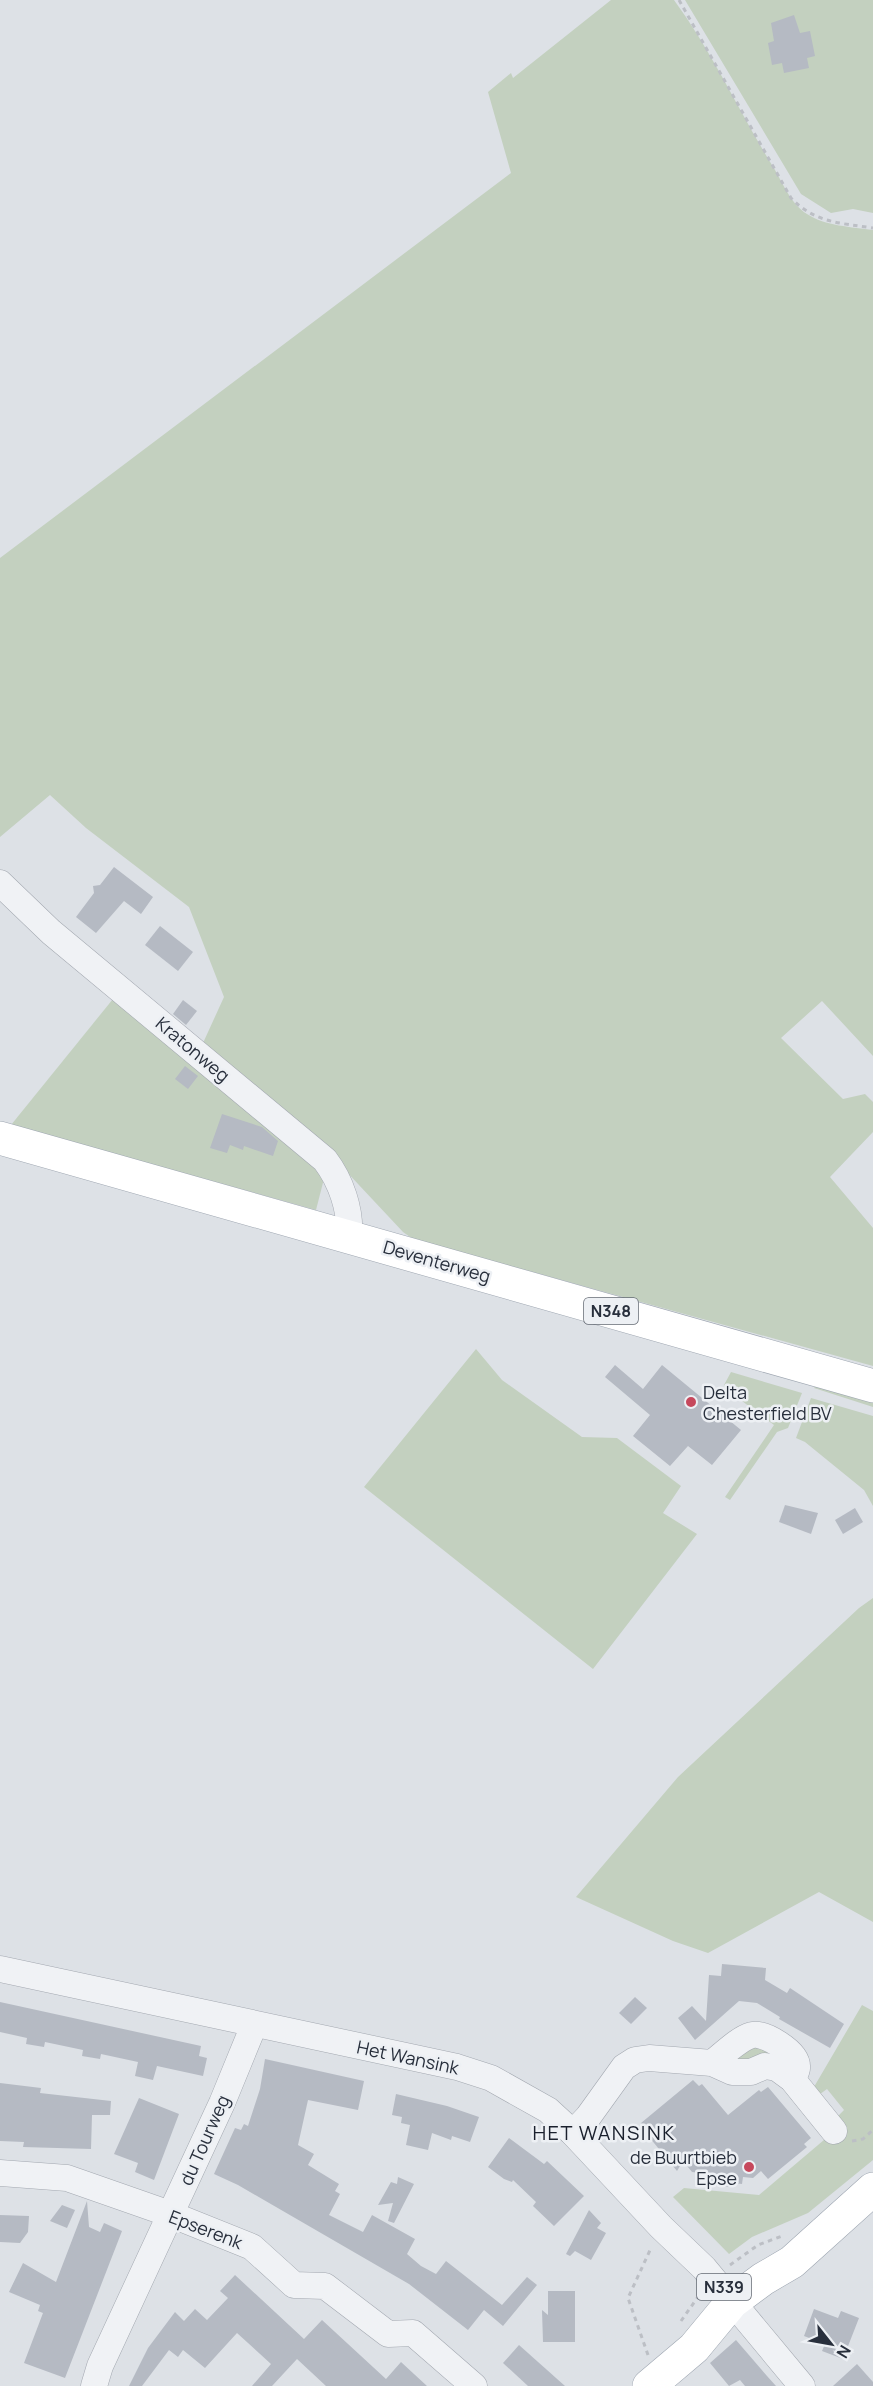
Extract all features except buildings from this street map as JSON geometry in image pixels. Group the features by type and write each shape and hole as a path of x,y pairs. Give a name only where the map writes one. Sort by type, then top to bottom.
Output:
{"main road":[{"name":"Deventerweg","path":"0,1138 873,1386"},
{"name":"N339","path":"649,2379 694,2348 727,2296 792,2262 873,2189"}],"street":[{"name":"Kratonweg","path":"0,883 51,932 325,1160 332,1169 344,1197 348,1212 349,1236"},
{"name":"Het Wansink","path":"0,1969 457,2067 491,2078 548,2110 573,2133 727,2296 802,2386"},
{"name":"du Tourweg","path":"94,2386 100,2366 254,2025"},
{"path":"573,2133 588,2117 624,2067 635,2060 648,2058 712,2063 724,2070 739,2072 769,2066 784,2072 792,2079 834,2131"},
{"name":"Epserenk","path":"0,2173 67,2178 170,2214 252,2247 294,2285 325,2286 388,2334 413,2333 474,2386"}],"path":[{"path":"680,0 791,198 806,213 824,220 873,228"},
{"path":"649,2379 627,2298 661,2227"}],"green space":[{"path":"611,0 674,0 701,41 792,200 807,214 822,221 873,230 873,1056 822,1001 781,1038 843,1099 865,1094 873,1102 873,1132 830,1177 873,1228 873,1366 413,1239 403,1232 314,1137 203,1043 224,997 189,907 86,828 50,795 0,837 0,558 511,173 488,92 511,73 513,78"},
{"path":"685,0 873,0 873,213 853,209 831,213 801,194"},
{"path":"117,994 327,1167 316,1210 11,1125"},
{"path":"476,1349 502,1380 582,1437 617,1438 681,1486 663,1513 697,1534 593,1669 364,1487"},
{"path":"731,1372 802,1393 788,1428 777,1432 730,1500 725,1497 774,1425 726,1389 724,1385"},
{"path":"817,1383 873,1399 873,1407 814,1388"},
{"path":"811,1398 873,1416 873,1506 864,1490 805,1442 796,1438"},
{"path":"873,1598 873,1922 819,1892 708,1953 673,1941 576,1897 678,1777 859,1608"},
{"path":"862,2005 873,2011 873,2160 808,2213 752,2237 729,2254 673,2197 684,2188 759,2195 831,2134 834,2120 844,2110 827,2089 816,2097 811,2092"},
{"path":"751,2045 776,2054 737,2062 736,2057"}],"place":[{"name":"Delta Chesterfield BV","path":"691,1402"},
{"name":"de Buurtbieb Epse","path":"749,2167"}],"district":[{"name":"HET WANSINK","path":"604,2132"}]}
